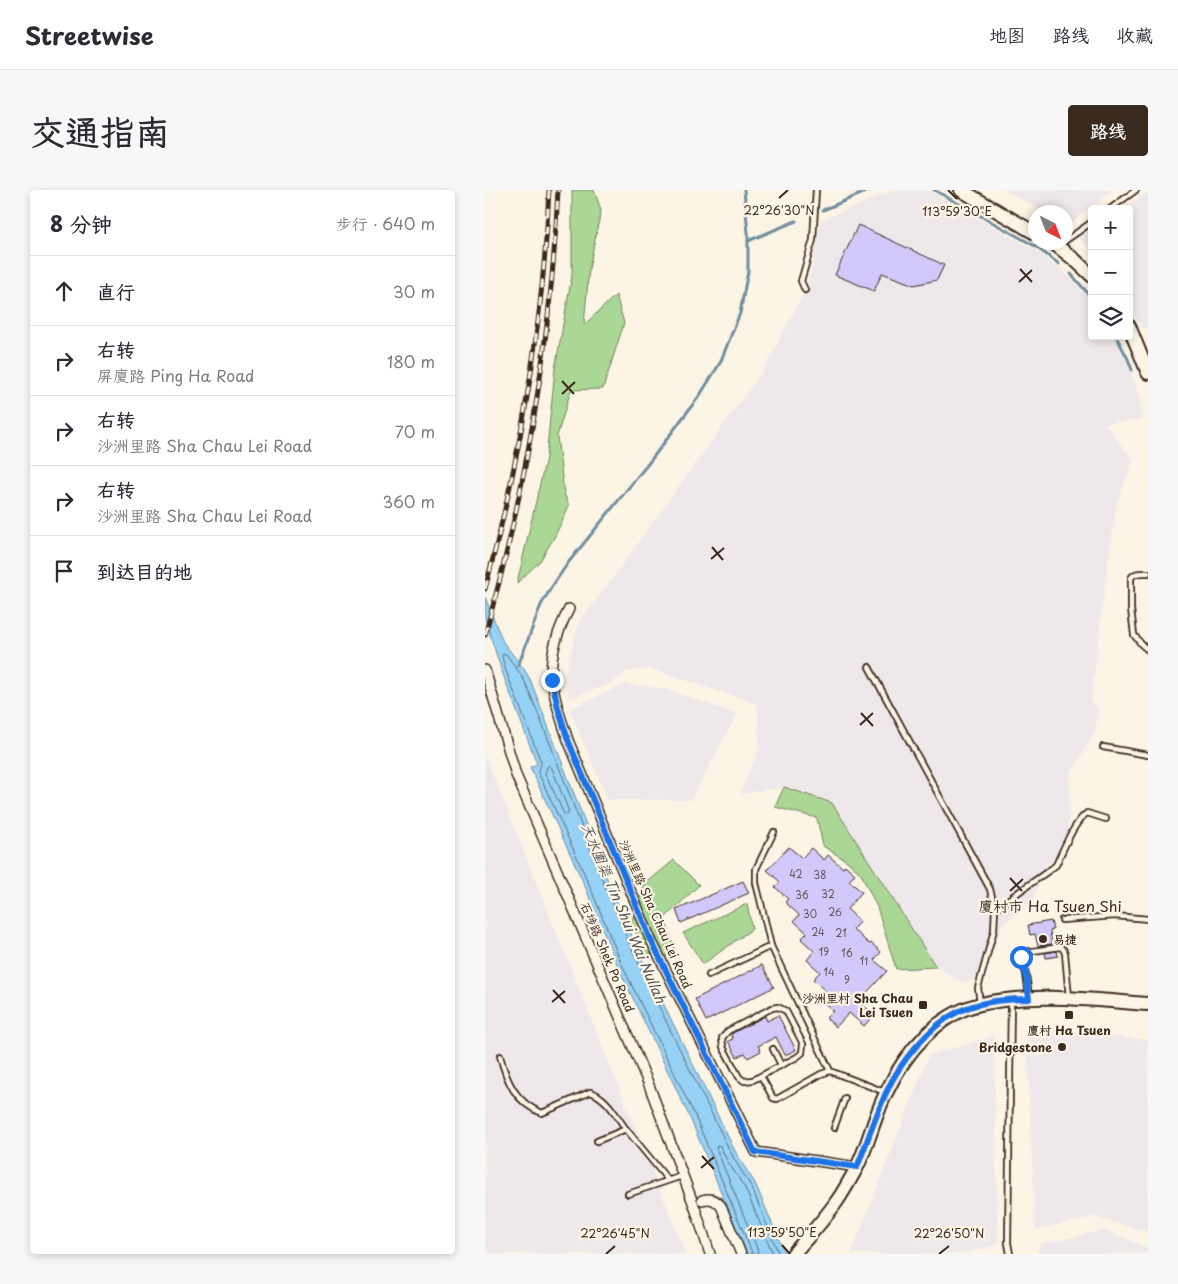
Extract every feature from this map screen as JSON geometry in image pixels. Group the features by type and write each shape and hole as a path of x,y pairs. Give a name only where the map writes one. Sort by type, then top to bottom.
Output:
{"street":[{"path":"961,190 1028,229"},
{"path":"1066,250 1088,272"},
{"path":"1133,336 1148,374"},
{"name":"沙洲里路 Sha Chau Lei Road","path":"569,609 563,621 553,655 552,680 568,740 651,940 755,1152 857,1167"},
{"name":"石埗路 Shek Po Road","path":"485,670 516,775 649,1085 710,1254"},
{"path":"793,1253 837,1201 857,1167 886,1092 905,1061 916,1047 944,1020 961,1011 981,1004 1011,999 1069,999 1148,1004"},
{"path":"702,1200 717,1200 741,1254"}],"lane":[{"path":"805,290 801,281 813,240 816,190"},
{"path":"1115,205 1136,190"},
{"path":"1073,234 1088,225"},
{"path":"1148,573 1136,574 1131,578 1131,609 1134,634 1148,650"},
{"path":"869,667 990,889 995,909 994,930 979,988 981,1004"},
{"path":"1103,747 1148,755"},
{"path":"995,909 1056,865 1081,816 1087,813 1106,819"},
{"path":"774,832 756,869 756,883 771,946 830,1071"},
{"path":"1062,920 1115,916 1148,919"},
{"path":"709,975 771,946"},
{"path":"1029,999 1022,954 1060,947 1065,953 1069,999"},
{"path":"1010,1254 1008,1243 1011,999"},
{"path":"775,1007 781,1008 786,1011 802,1041 803,1047 799,1056 761,1076 750,1081 744,1081 739,1077 723,1047 722,1038 728,1031 775,1007"},
{"path":"773,1049 781,1065"},
{"path":"500,1056 510,1085 523,1103 542,1113 590,1092 603,1098 626,1130 668,1180"},
{"path":"761,1076 773,1098 777,1099 821,1074 830,1071 886,1092"},
{"path":"834,1128 845,1098"},
{"path":"597,1141 626,1130"},
{"path":"629,1194 682,1176"}],"shaded area":[{"path":"895,190 928,190 1028,246 1028,250 1034,250 1064,272 1088,297 1088,340 1116,340 1139,393 1142,419 1105,424 1133,460 1117,503 1105,585 1091,702 1097,707 1096,730 1070,775 1068,848 1044,867 1033,901 1002,925 982,977 963,983 936,967 832,803 784,787 740,794 759,749 757,704 652,669 627,671 612,683 569,699 564,676 580,620 764,369 805,290 813,266 821,220"},
{"path":"1003,190 1112,190 1094,205 1088,205 1088,210 1073,222 1073,205 1031,205"},
{"path":"1148,192 1148,327 1142,328 1133,313 1133,205 1127,205"},
{"path":"1088,231 1088,246 1078,237"},
{"path":"625,684 665,689 737,714 691,800 608,800 569,709"},
{"path":"485,755 686,1254 485,1254"},
{"path":"1026,1026 1148,1040 1148,1232 1094,1217 1035,1230"},
{"path":"994,1036 998,1245 960,1254 851,1254 929,1055"},
{"path":"1105,1230 1148,1248 1148,1254 1036,1254 1040,1244"}],"green space":[{"path":"572,190 594,190 601,210 589,269 584,325 616,295 624,323 603,389 571,390 557,436 564,493 569,506 555,536 540,561 517,583 546,458 555,369 572,275"},
{"path":"784,787 832,803 936,967 896,969 877,907 861,874 847,861 823,846 817,818 775,807"},
{"path":"674,860 699,885 665,918 676,955 649,958 631,923 644,885"},
{"path":"747,904 752,929 703,964 683,933"}],"water":[{"path":"485,597 503,642 530,679 601,864 648,972 738,1157 755,1183 785,1254 747,1254 690,1118 619,969 584,884 530,767 537,764 502,672 485,619"}],"building":[{"path":"858,225 944,265 937,280 914,285 882,273 874,291 835,275"},
{"path":"789,847 802,858 811,848 824,860 828,855 843,868 845,865 855,874 849,881 862,892 847,909 860,921 853,929 881,952 874,960 887,971 859,1001 874,1015 864,1026 849,1013 836,1027 826,1018 833,1011 820,999 826,992 813,979 820,972 807,960 814,951 801,939 807,933 794,921 799,915 785,902 788,899 775,887 780,882 767,870"},
{"path":"743,881 749,893 681,923 676,910"},
{"path":"1051,921 1053,930 1050,931 1052,944 1038,946 1035,934 1030,935 1028,925"},
{"path":"1057,951 1058,956 1046,958 1045,953"},
{"path":"762,965 774,987 706,1021 695,999"},
{"path":"778,1015 796,1050 785,1055 776,1037 758,1046 761,1051 748,1058 745,1053 737,1057 728,1041 733,1039 731,1034 765,1016 767,1021"}],"waterway":[{"path":"518,666 541,605 551,588 568,563 651,460 700,395 720,363 740,313 748,271 748,233 744,190"},
{"path":"823,210 870,190"},
{"path":"934,190 1035,246 1059,264"},
{"path":"748,241 796,221"},
{"path":"1071,274 1089,295"},
{"path":"1118,340 1132,370"}],"railway":[{"path":"485,589 509,491 528,391 541,291 549,190"},
{"path":"485,635 513,525 534,414 543,358 555,246 558,190"}],"place":[{"name":"易捷","path":"1043,939"},
{"name":"沙洲里村 Sha Chau Lei Tsuen","path":"923,1005"},
{"name":"廈村 Ha Tsuen","path":"1069,1015"},
{"name":"Bridgestone","path":"1062,1047"}],"district":[{"name":"廈村市 Ha Tsuen Shi","path":"1050,905"}],"route":[{"path":"552,680 568,740 651,940 755,1152 857,1167 886,1092 916,1047 944,1020 961,1011 981,1004 1011,999 1029,999 1028,984 1021,957"}],"water label":[{"name":"天水圍渠 Tin Shui Wai Nullah","path":"624,913"}]}
